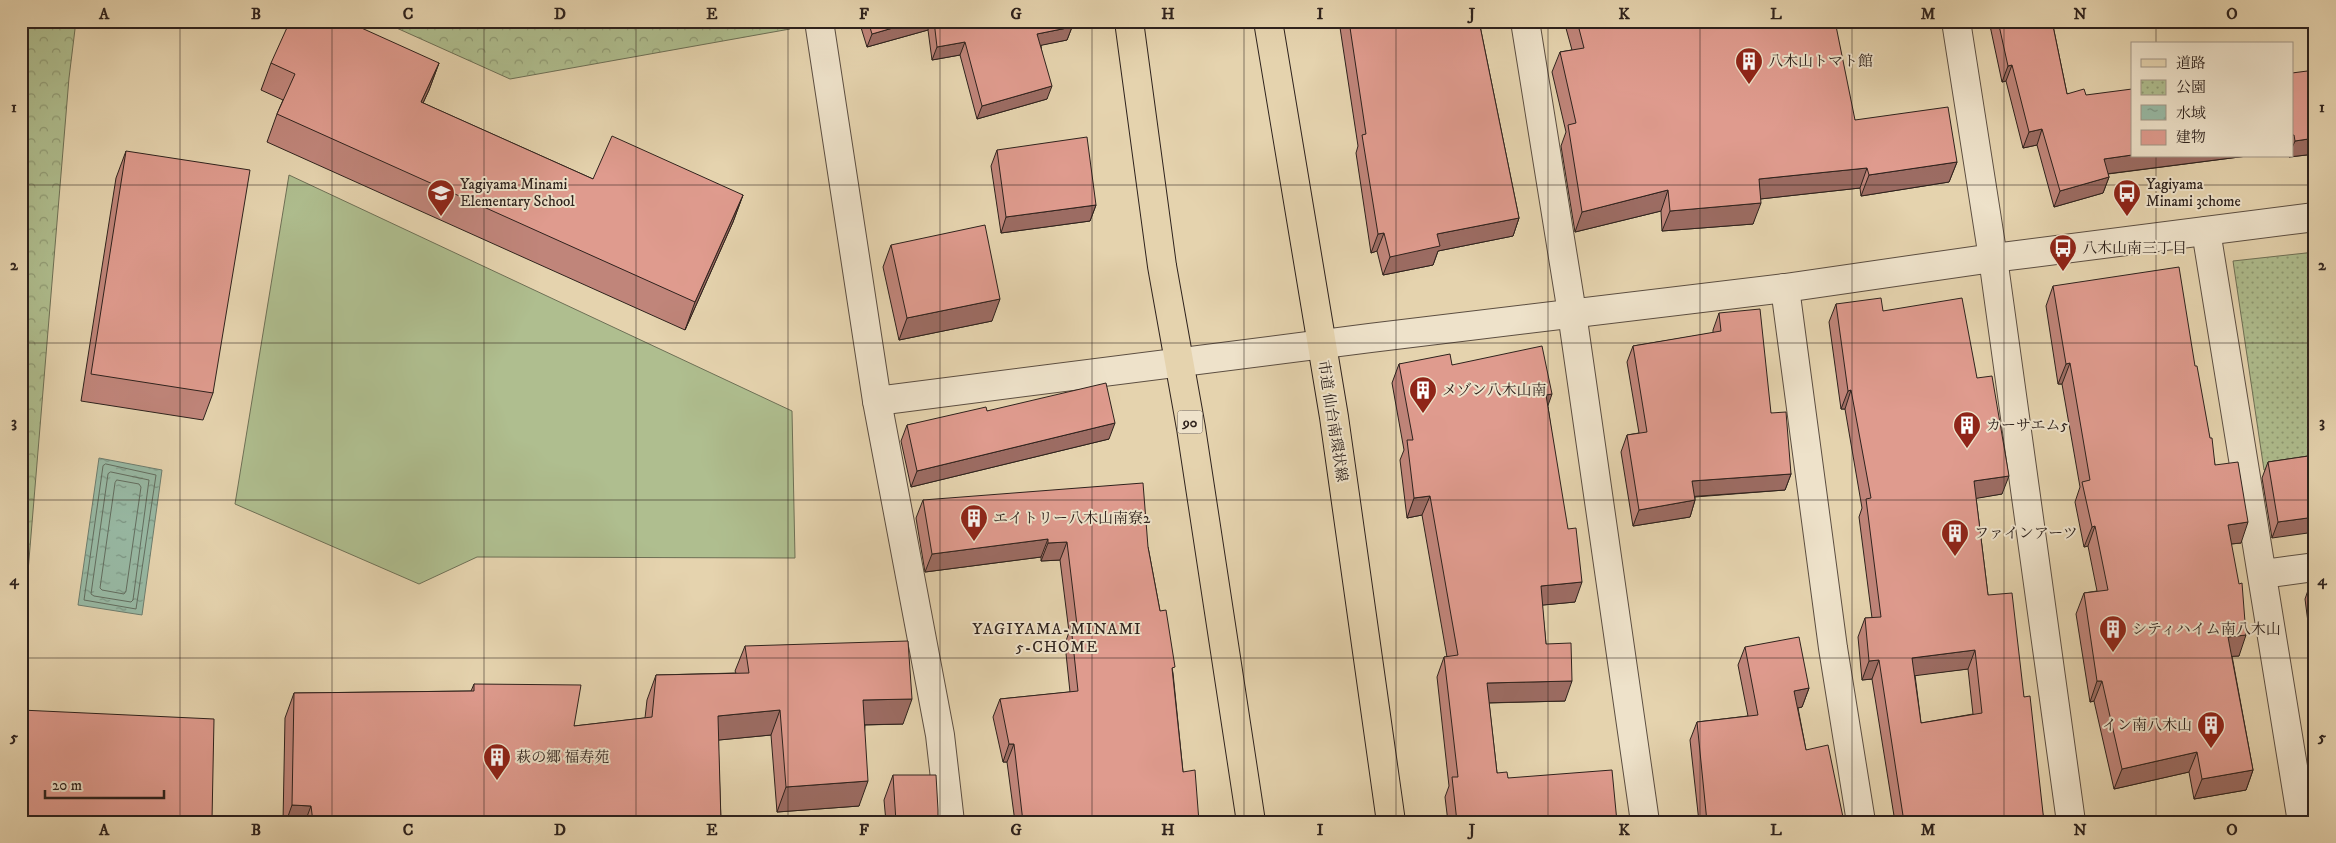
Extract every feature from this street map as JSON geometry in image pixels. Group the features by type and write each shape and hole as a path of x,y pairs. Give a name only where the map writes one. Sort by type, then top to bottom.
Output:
{"main road":[{"name":"90","path":"1129,21 1162,266 1179,362 1251,822"},
{"name":"市道 仙台南環状線","path":"1268,21 1334,417 1391,822"}],"street":[{"path":"819,21 877,401 940,735 950,822"},
{"path":"1525,21 1572,313 1645,822"},
{"path":"1956,21 1993,258 2071,822"},
{"path":"877,401 1321,344 1785,288 1993,258 2315,217"},
{"path":"2206,231 2302,822"},
{"path":"1785,288 1834,648 1861,822"},
{"path":"2263,574 2315,567"}],"green space":[{"path":"21,21 76,21 69,78 21,656"},
{"path":"381,21 789,21 790,29 510,79"},
{"path":"289,175 792,411 795,558 477,557 419,584 235,504"},
{"path":"2315,252 2315,461 2264,470 2233,261"}],"water":[{"path":"99,458 162,470 142,615 78,605"}],"building":[{"path":"290,21 346,21 439,63 421,102 593,179 612,136 743,195 695,302 277,114 295,74 271,63"},
{"path":"868,21 917,21 872,34"},
{"path":"934,21 1071,21 1072,27 1037,34 1052,86 982,106 965,42 937,47"},
{"path":"1349,21 1479,21 1519,218 1437,234 1440,246 1390,257 1384,233 1378,234 1362,135 1366,134"},
{"path":"1577,21 1742,21 1743,26 1773,21 1835,21 1855,120 1948,107 1957,162 1869,175 1867,168 1759,179 1761,203 1670,211 1668,190 1582,212 1568,125 1576,123 1560,52 1584,48"},
{"path":"1998,21 2052,21 2067,94 2084,89 2086,95 2131,89 2131,155 2104,159 2109,177 2060,191 2042,129 2029,132 2012,65 2008,66"},
{"path":"2315,70 2315,138 2295,141 2294,73"},
{"path":"1087,137 1096,205 1006,217 997,150"},
{"path":"126,151 250,170 213,393 91,374"},
{"path":"985,225 1000,299 907,318 891,245"},
{"path":"2179,267 2195,366 2197,366 2210,438 2212,438 2215,465 2238,462 2248,522 2228,525 2239,584 2242,583 2246,635 2228,637 2253,770 2202,779 2197,752 2122,769 2102,681 2097,681 2084,593 2108,590 2095,526 2092,527 2082,482 2090,480 2070,363 2066,364 2053,286"},
{"path":"1881,298 1883,311 1962,298 1977,378 1992,376 2009,476 1974,481 1988,595 2012,593 2024,697 2030,696 2044,822 1904,822 1879,660 1869,661 1865,618 1881,617 1866,499 1871,498 1851,390 1848,391 1836,304","holes":["1975,650 1982,713 1921,723 1912,658"]},
{"path":"1760,309 1771,413 1786,412 1791,474 1692,481 1695,500 1639,510 1627,435 1647,432 1633,346 1721,331 1719,313"},
{"path":"1542,346 1552,394 1546,395 1568,529 1576,528 1582,582 1541,586 1546,644 1571,643 1572,681 1487,683 1497,773 1507,772 1508,778 1612,770 1617,822 1457,822 1452,777 1458,777 1444,657 1458,655 1430,496 1414,498 1407,440 1413,440 1399,364 1450,354 1452,365"},
{"path":"1106,383 1115,423 917,471 907,425 986,407 987,411"},
{"path":"2315,455 2315,517 2278,522 2268,462"},
{"path":"1143,483 1148,547 1160,611 1166,610 1175,667 1172,668 1183,772 1195,770 1199,822 1023,822 1014,744 1009,744 1000,699 1078,691 1071,626 1077,625 1067,542 1048,543 1048,539 932,554 923,500"},
{"path":"1799,637 1809,688 1794,691 1806,750 1828,745 1844,822 1707,822 1697,722 1758,715 1745,647"},
{"path":"908,641 912,699 863,700 868,781 786,787 780,710 718,716 721,822 313,822 311,806 292,805 294,693 474,691 474,684 581,685 574,726 652,717 656,675 749,673 745,646"},
{"path":"21,710 214,719 212,820 205,820 205,822 21,822"},
{"path":"893,775 936,775 938,822 896,822"}],"place":[{"name":"八木山トマト館","path":"1749,85"},
{"name":"Yagiyama Minami Elementary School","path":"441,217"},
{"name":"Yagiyama Minami 3chome","path":"2127,217"},
{"name":"八木山南三丁目","path":"2063,272"},
{"name":"メゾン八木山南","path":"1423,414"},
{"name":"カーサエム5","path":"1967,449"},
{"name":"エイトリー八木山南寮2","path":"974,542"},
{"name":"ファインアーツ","path":"1955,557"},
{"name":"シティハイム南八木山","path":"2113,653"},
{"name":"イン南八木山","path":"2211,749"},
{"name":"萩の郷 福寿苑","path":"497,781"}],"district":[{"name":"YAGIYAMA-MINAMI 5-CHOME","path":"1057,637"}]}
